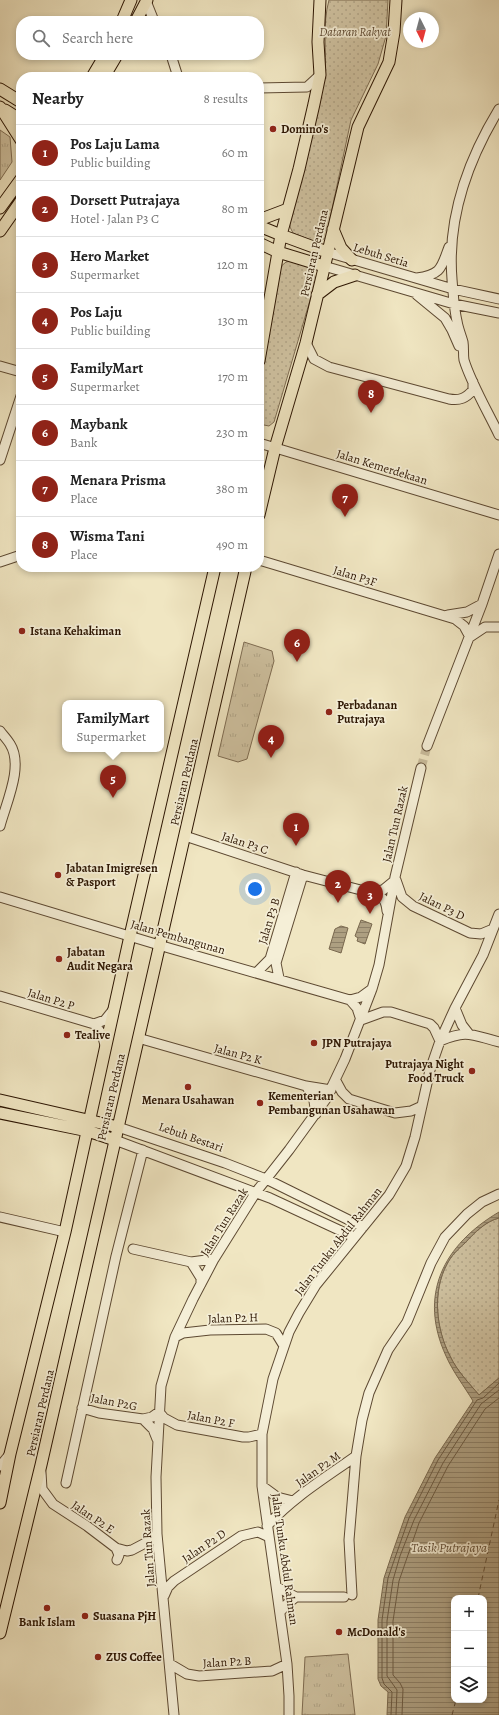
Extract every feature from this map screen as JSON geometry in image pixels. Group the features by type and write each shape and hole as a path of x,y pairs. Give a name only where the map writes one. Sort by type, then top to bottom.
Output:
{"main road":[{"path":"124,16 132,0"},
{"path":"139,16 147,0"},
{"path":"264,325 281,235 320,75 318,42 320,0"},
{"name":"Persiaran Perdana","path":"264,494 275,448 306,343 358,127 389,62 394,32 396,0"},
{"path":"95,72 102,60"},
{"path":"107,72 114,60"},
{"path":"0,89 16,98"},
{"path":"0,106 16,117"},
{"path":"0,106 16,132"},
{"path":"0,208 16,186"},
{"path":"0,231 16,209"},
{"path":"264,218 288,209"},
{"name":"Lebuh Setia","path":"264,228 327,252"},
{"path":"333,229 341,248 352,260"},
{"path":"264,246 324,266"},
{"path":"317,295 334,282 356,275"},
{"name":"Persiaran Perdana","path":"0,1503 10,1454 65,1232 130,936 214,572"},
{"name":"Persiaran Perdana","path":"0,1633 41,1465 245,572"},
{"name":"Lebuh Bestari","path":"0,1100 90,1119 118,1127"},
{"path":"0,1113 88,1131 115,1140"}],"street":[{"path":"147,0 152,16"},
{"path":"172,60 177,72"},
{"path":"264,88 307,87 320,75"},
{"path":"307,87 314,104"},
{"path":"464,360 462,341 454,304 453,289 452,240 456,210 466,177 483,136 499,109"},
{"path":"414,278 427,276 439,271 444,263 452,240"},
{"name":"Lebuh Setia","path":"327,252 453,289 499,299"},
{"path":"324,266 454,304 499,313"},
{"path":"414,292 445,318 452,330 472,379 496,419 499,435"},
{"path":"306,343 314,359 329,366 456,401 464,399 473,390 472,379"},
{"path":"0,366 16,371"},
{"path":"0,460 16,411"},
{"name":"Jalan Kemerdekaan","path":"264,445 499,515"},
{"path":"427,746 470,637 499,554"},
{"path":"1,561 16,556"},
{"name":"Jalan P3F","path":"264,561 445,615 460,621 470,637"},
{"name":"Jalan P3F","path":"445,615 467,612 482,604"},
{"path":"470,637 485,627 499,627"},
{"path":"0,731 10,744 13,751 16,768 0,826"},
{"name":"Jalan Tun Razak","path":"174,1715 174,1696 157,1534 156,1477 161,1386 175,1337 214,1259 256,1192 316,1114 336,1080 372,989 383,948 395,879 421,768"},
{"name":"Jalan P3 C","path":"184,836 300,873 369,892 384,899 387,903 388,916"},
{"name":"Jalan P3 B","path":"257,972 270,959 300,873"},
{"name":"Jalan P3 B","path":"279,978 276,963 300,873"},
{"path":"369,892 383,890 395,879"},
{"name":"Jalan P3 D","path":"395,879 402,897 413,906 470,933 481,934 493,929"},
{"name":"Jalan Pembangunan","path":"0,897 350,1000"},
{"name":"Jalan Tunku Abdul Rahman","path":"289,1715 287,1664 262,1486 262,1434 274,1378 289,1332 316,1285 390,1195 400,1178 410,1155 430,1070 440,1041 455,1008 478,967 499,914"},
{"path":"372,989 362,996 350,1000 357,1008 361,1020 383,1012 391,1012 430,1024 434,1028 440,1041 459,1034 469,1034 499,1042"},
{"name":"Jalan P2 P","path":"0,996 94,1024"},
{"path":"106,1048 102,1034 94,1024 105,1020 115,1008"},
{"path":"455,1008 462,1025 469,1034"},
{"name":"Jalan P2 K","path":"138,1038 306,1086 331,1090"},
{"path":"336,1080 342,1092 349,1099 395,1113 411,1111 422,1106"},
{"path":"306,1086 312,1095 316,1114"},
{"name":"Lebuh Bestari","path":"118,1127 225,1163 266,1180 363,1227"},
{"path":"115,1140 256,1192 354,1237"},
{"path":"66,1483 116,1256 143,1150"},
{"path":"277,1587 296,1597 348,1596 349,1540 356,1456 365,1406 376,1374 388,1350 407,1322 440,1245 452,1229 467,1214 482,1202 499,1194"},
{"path":"0,1218 65,1232"},
{"path":"133,1249 192,1262 214,1259"},
{"path":"192,1262 200,1278 201,1284"},
{"name":"Jalan P2 H","path":"175,1337 183,1333 210,1330 266,1329 276,1332 284,1346"},
{"name":"Jalan P2G","path":"82,1408 99,1413 143,1420"},
{"path":"143,1420 152,1417 159,1412"},
{"name":"Jalan P2 F","path":"159,1412 170,1422 184,1426 243,1437 262,1434"},
{"path":"143,1420 153,1428 158,1440"},
{"path":"0,1466 10,1454"},
{"name":"Jalan P2 M","path":"267,1526 293,1501 356,1456"},
{"name":"Jalan P2 E","path":"41,1465 42,1489 47,1497 64,1512 88,1526 116,1548 127,1551 132,1550 152,1540 157,1534"},
{"name":"Jalan P2 M","path":"262,1486 277,1497 293,1501"},
{"name":"Jalan P2 D","path":"163,1600 168,1587 174,1581 241,1536 258,1532 269,1537"},
{"path":"116,1548 118,1555 117,1560"},
{"path":"280,1612 296,1597"},
{"name":"Jalan P2 B","path":"170,1664 187,1674 199,1676 272,1671 287,1664"},
{"path":"169,1715 174,1696"}],"green space":[{"name":"Dataran Rakyat","path":"329,0 388,0 386,36 378,64 351,120 326,237 321,241 313,241 293,233 289,221 325,77 325,28"},
{"path":"0,130 10,137 12,162 0,180"},
{"path":"291,261 307,267 313,272 316,280 274,422 269,426 264,425 264,353 279,268 286,262"},
{"path":"244,642 272,651 274,661 247,759 238,762 218,756"},
{"path":"499,1218 499,1378 479,1395 456,1367 445,1346 439,1323 439,1287 447,1264 457,1250 480,1228"},
{"path":"348,1654 355,1715 302,1715 305,1657"}],"water":[{"path":"361,920 372,924 365,944 357,941 358,938 355,936"},
{"path":"341,926 348,928 341,953 329,949 335,929"},
{"name":"Tasik Putrajaya","path":"499,1212 499,1218 480,1228 457,1250 449,1261 442,1275 439,1286 438,1310 442,1334 450,1356 460,1372 479,1395 499,1378 499,1715 387,1715 388,1692 381,1686 378,1679 378,1620 384,1578 405,1517 435,1458 473,1401 446,1356 438,1334 435,1312 436,1292 441,1274 450,1256 463,1240 479,1225"}],"ferry route":[{"path":"479,1595 499,1500"},
{"path":"452,1715 455,1703"}],"tunnel":[{"path":"421,768 427,746"}],"place":[{"name":"Domino's","path":"273,129"},
{"name":"Wisma Tani","path":"371,413"},
{"name":"Menara Prisma","path":"345,517"},
{"name":"Istana Kehakiman","path":"22,631"},
{"name":"Maybank","path":"297,662"},
{"name":"Perbadanan Putrajaya","path":"329,712"},
{"name":"Pos Laju","path":"271,758"},
{"name":"FamilyMart","path":"113,798"},
{"name":"Pos Laju Lama","path":"296,846"},
{"name":"Jabatan Imigresen & Pasport","path":"58,875"},
{"name":"Dorsett Putrajaya","path":"338,903"},
{"name":"Hero Market","path":"370,914"},
{"name":"Jabatan Audit Negara","path":"59,959"},
{"name":"Tealive","path":"67,1035"},
{"name":"JPN Putrajaya","path":"314,1043"},
{"name":"Putrajaya Night Food Truck","path":"472,1071"},
{"name":"Menara Usahawan","path":"188,1087"},
{"name":"Kementerian Pembangunan Usahawan","path":"260,1103"},
{"name":"Bank Islam","path":"47,1608"},
{"name":"Suasana PjH","path":"85,1616"},
{"name":"McDonald's","path":"339,1632"},
{"name":"ZUS Coffee","path":"98,1657"}]}
